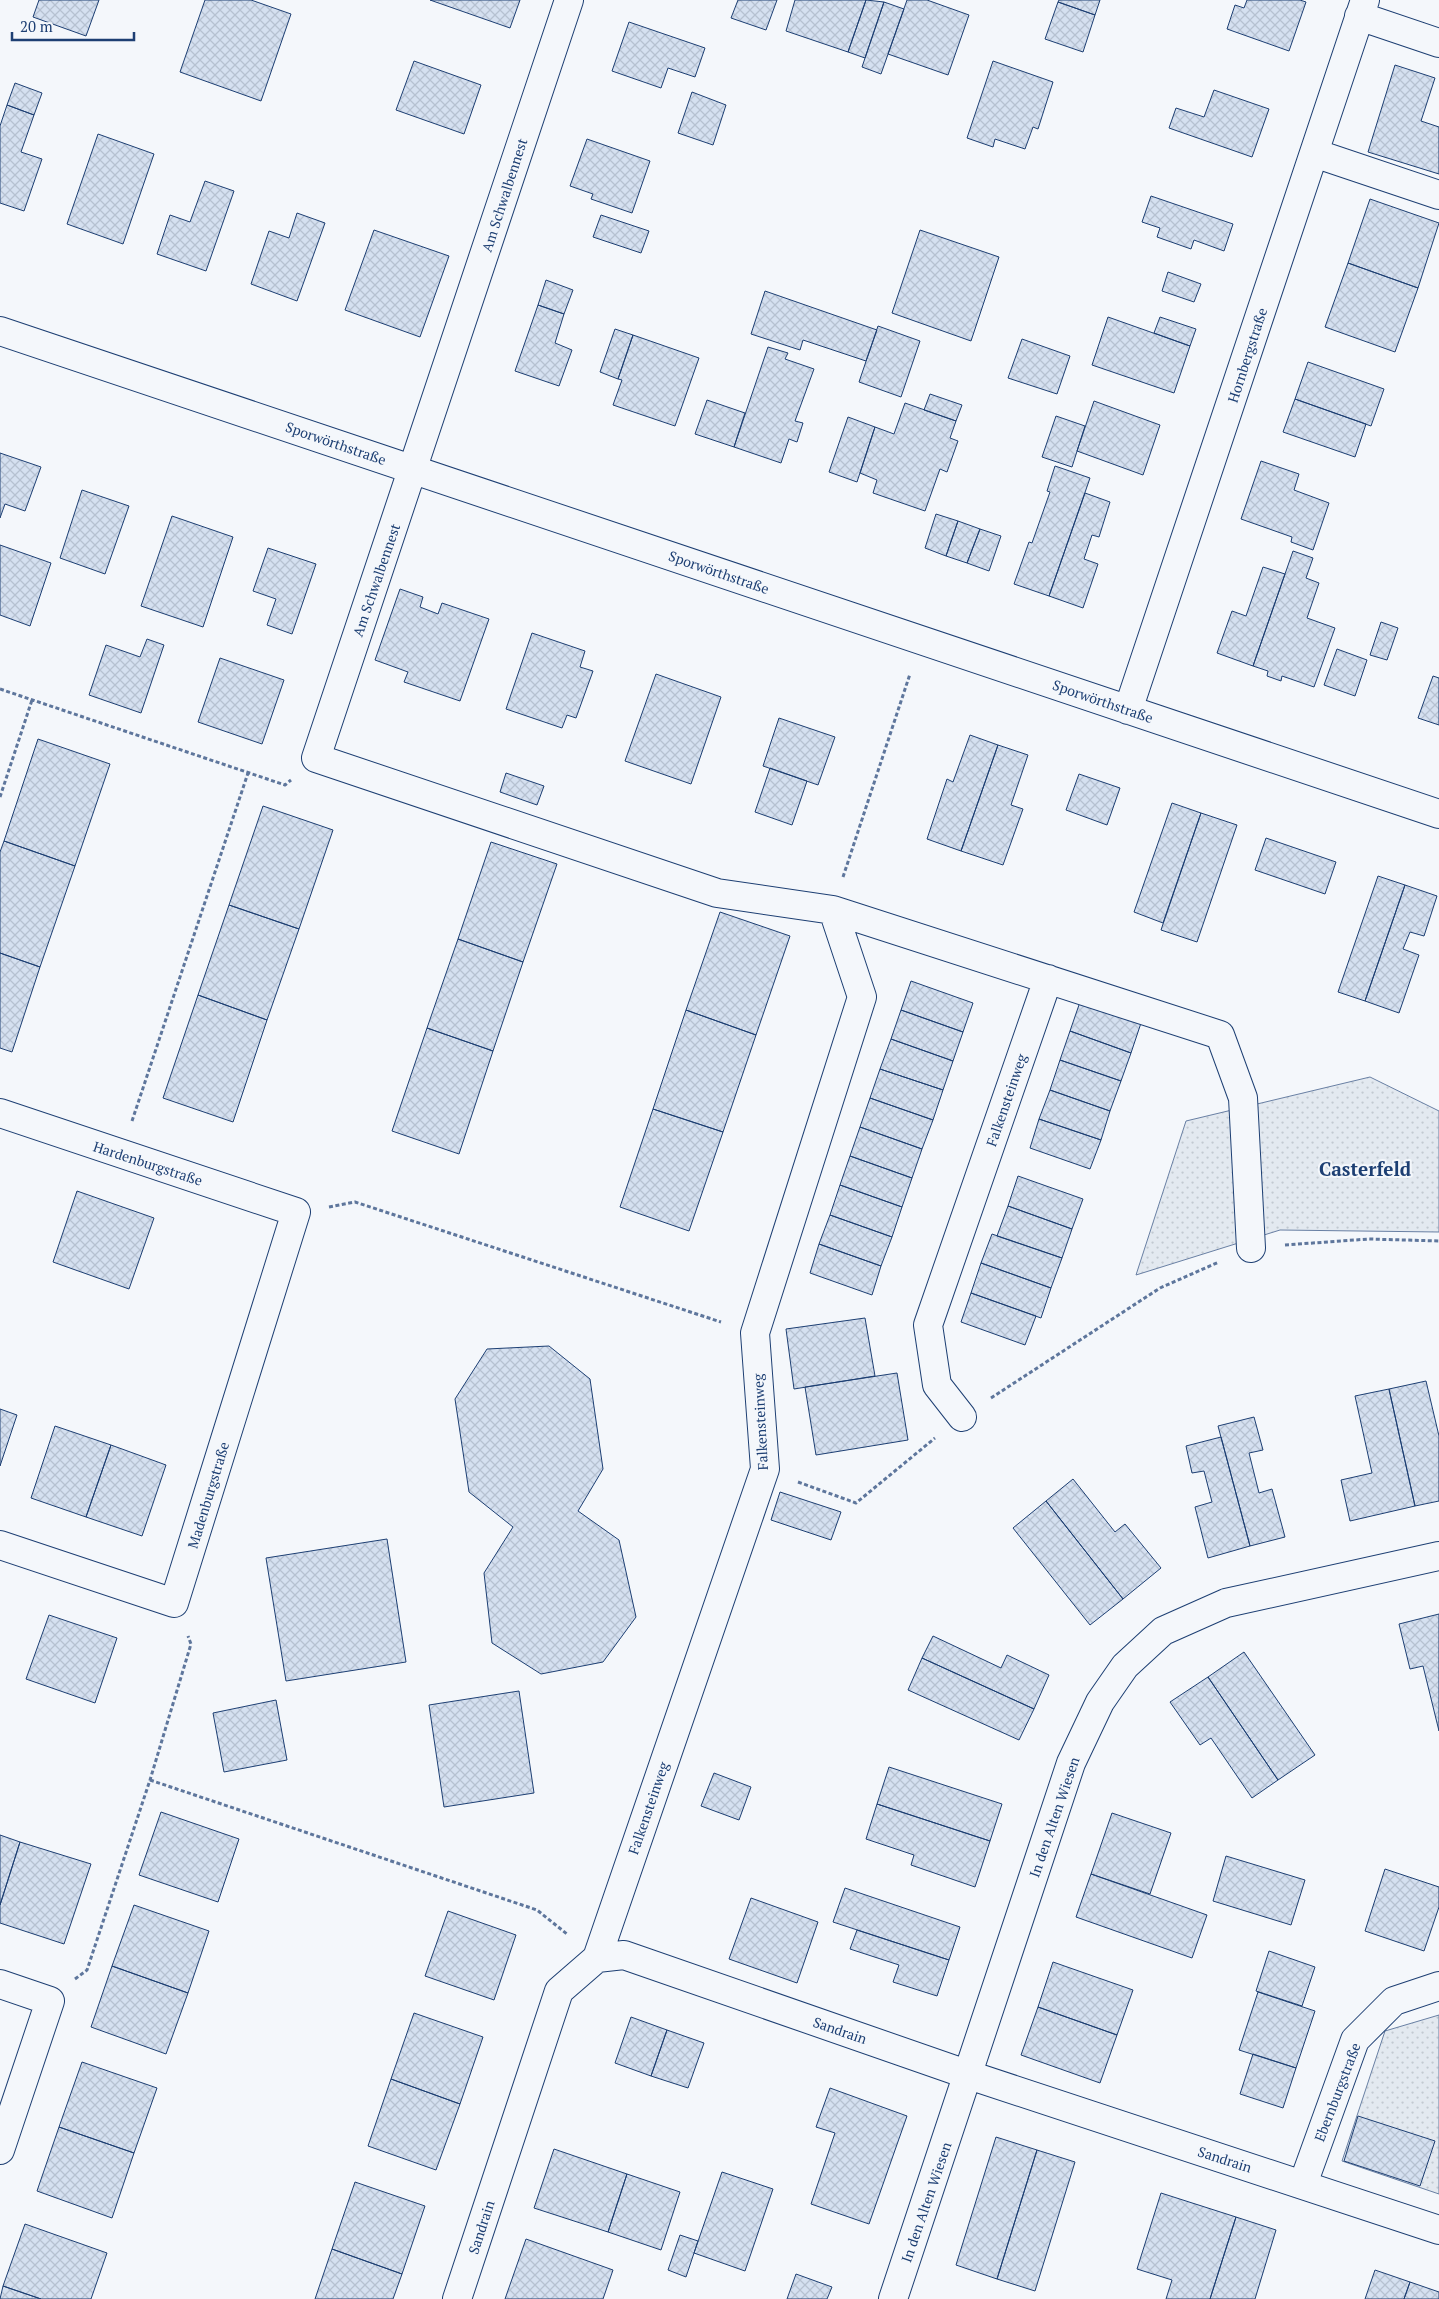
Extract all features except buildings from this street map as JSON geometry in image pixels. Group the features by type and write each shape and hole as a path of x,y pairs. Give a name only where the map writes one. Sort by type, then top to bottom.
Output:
{"street":[{"name":"Am Schwalbennest","path":"316,758 569,0"},
{"path":"1362,8 1439,43"},
{"name":"Hornbergstraße","path":"1128,710 1362,8"},
{"path":"1314,153 1439,195"},
{"name":"Sporwörthstraße","path":"0,331 1439,814"},
{"path":"316,758 717,893 833,910 1220,1035 1243,1098 1251,1248"},
{"name":"Falkensteinweg","path":"597,1958 765,1469 755,1333 862,996 833,910"},
{"name":"Falkensteinweg","path":"962,1417 937,1384 928,1325 1048,979"},
{"name":"Hardenburgstraße","path":"0,1113 296,1212"},
{"name":"Madenburgstraße","path":"174,1603 296,1212"},
{"path":"0,1545 174,1603"},
{"name":"In den Alten Wiesen","path":"893,2299 969,2075 1071,1762 1100,1702 1125,1666 1163,1631 1226,1603 1439,1556"},
{"name":"Sandrain","path":"457,2299 559,1991 597,1958 624,1955 969,2075 1439,2230"},
{"path":"0,1984 50,2001 0,2150"},
{"name":"Ebernburgstraße","path":"1303,2184 1354,2040 1394,2001 1439,1986"}],"path":[{"path":"833,910 921,640"},
{"path":"0,690 285,786 316,758"},
{"path":"0,797 32,700"},
{"path":"121,1154 248,773"},
{"path":"296,1212 355,1202 755,1333"},
{"path":"765,1469 856,1503 962,1417 1160,1288 1251,1248 1369,1239 1439,1241"},
{"path":"50,2001 87,1970 150,1780 191,1644 174,1603"},
{"path":"150,1780 537,1910 597,1958"}],"shaded area":[{"path":"1370,1077 1439,1111 1439,1232 1280,1230 1136,1275 1186,1121"},
{"path":"1439,2015 1439,2194 1342,2161 1385,2031"}],"district":[{"name":"Casterfeld","path":"1365,1168"}]}
